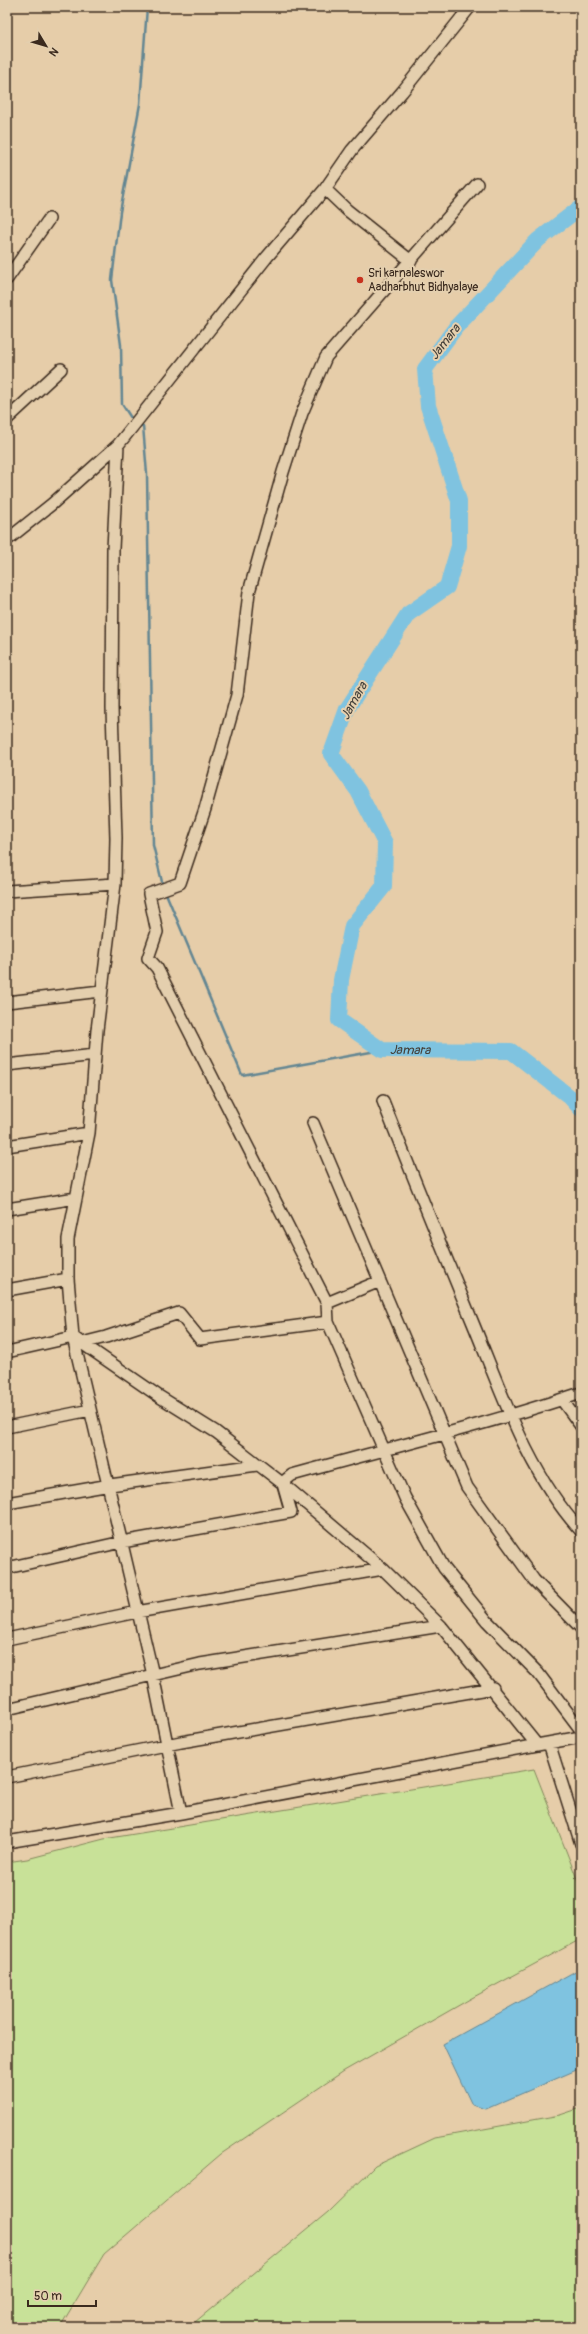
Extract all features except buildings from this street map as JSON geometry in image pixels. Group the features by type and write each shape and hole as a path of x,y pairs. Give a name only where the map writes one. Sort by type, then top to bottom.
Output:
{"street":[{"path":"7,540 52,504 118,445 267,257 324,189 352,150 402,92 470,7"},
{"path":"477,184 326,357 302,413 283,472 249,592 237,695 205,809 180,883 149,894 157,932 148,958 157,968 327,1303 328,1322 405,1498 444,1568 487,1620 538,1674 581,1730"},
{"path":"324,189 347,210 411,261"},
{"path":"7,279 49,219"},
{"path":"7,419 61,369"},
{"path":"118,445 113,549 112,700 115,884 95,1055 89,1134 68,1239 68,1279 90,1410 110,1485 137,1612 153,1675 181,1813"},
{"path":"7,891 115,884"},
{"path":"7,1002 102,991"},
{"path":"7,1065 95,1055"},
{"path":"383,1101 511,1416 536,1469 566,1515 581,1531"},
{"path":"313,1124 414,1359 444,1436 467,1487 534,1580 581,1628"},
{"path":"7,1146 89,1134"},
{"path":"7,1209 76,1198"},
{"path":"7,1290 68,1279"},
{"path":"327,1303 380,1281"},
{"path":"7,1352 78,1340 106,1338 179,1313 200,1340 328,1322"},
{"path":"78,1340 160,1397 216,1432 282,1483 383,1569 441,1626 493,1688 537,1745"},
{"path":"282,1483 292,1476 384,1449 444,1436 581,1393"},
{"path":"562,1400 581,1426"},
{"path":"7,1427 90,1410"},
{"path":"7,1503 110,1485 257,1465"},
{"path":"7,1568 122,1542 291,1512 282,1483"},
{"path":"7,1639 137,1612 383,1569"},
{"path":"7,1709 200,1664 441,1626"},
{"path":"7,1777 168,1745 493,1688"},
{"path":"7,1842 181,1813 581,1737"},
{"path":"549,1743 581,1844"}],"green space":[{"path":"534,1769 581,1889 581,1939 470,1999 344,2071 221,2154 104,2254 60,2327 7,2327 7,1862 27,1859 104,1839"},
{"path":"581,2108 581,2327 189,2327 328,2212 375,2166 435,2138 560,2115"}],"water":[{"path":"581,1968 581,2068 486,2109 472,2105 443,2044"}],"waterway":[{"path":"133,421 122,404 121,345 112,280 120,212 140,104 147,7"},
{"name":"Jamara","path":"581,207 538,240 456,327 425,369 428,406 459,501 459,546 447,587 408,614 347,709 331,754 358,791 385,843 384,886 352,926 341,980 339,1020 382,1050 511,1051 570,1097 581,1109"},
{"path":"138,425 143,426 147,474 153,845 163,886"},
{"path":"165,891 242,1075 382,1050"}],"place":[{"name":"Sri karnaleswor Aadharbhut Bidhyalaye","path":"360,280"}]}
